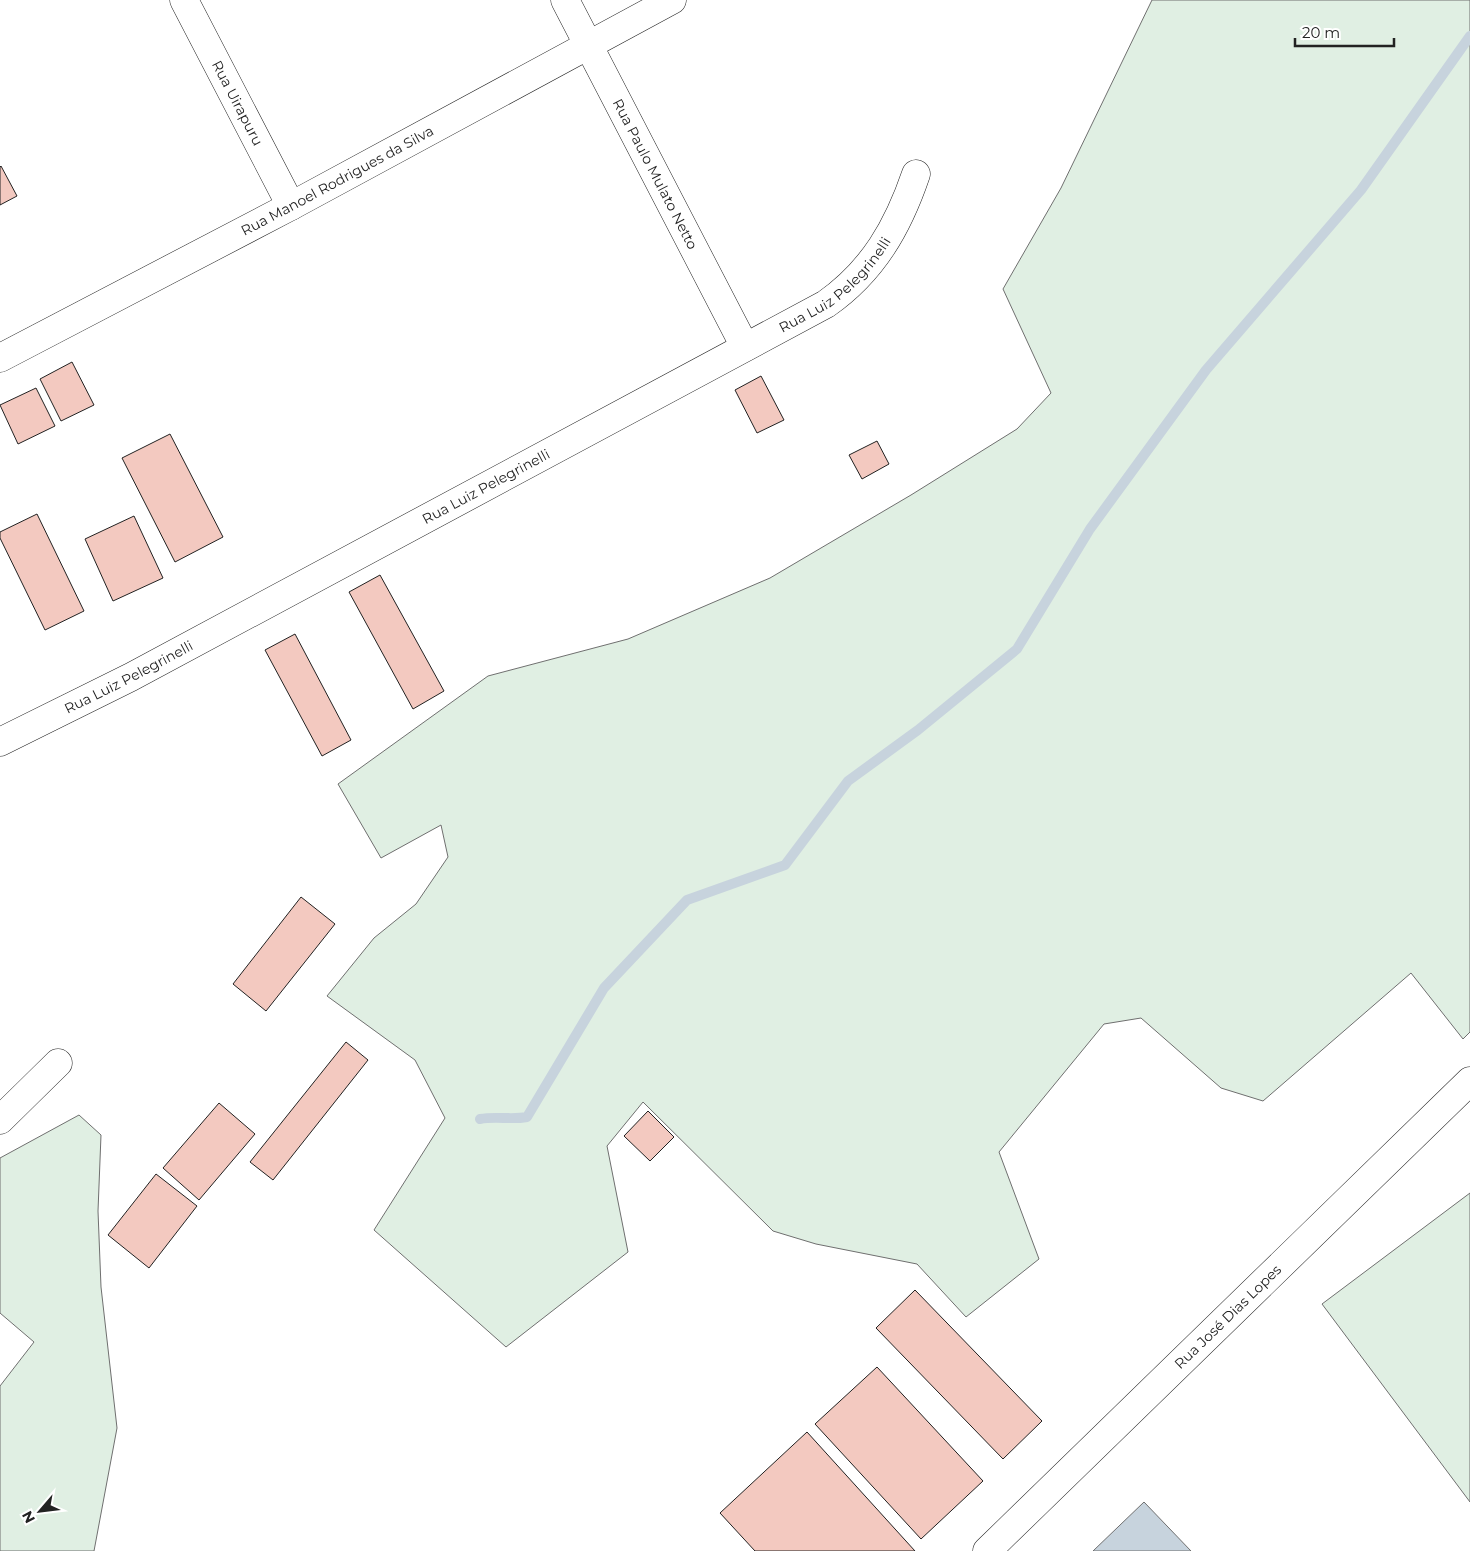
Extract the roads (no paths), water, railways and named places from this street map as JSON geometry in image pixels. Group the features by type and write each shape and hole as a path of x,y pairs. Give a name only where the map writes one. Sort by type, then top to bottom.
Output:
{"street":[{"name":"Rua Uirapuru","path":"184,0 291,206"},
{"name":"Rua Paulo Mulato Netto","path":"566,0 745,347"},
{"name":"Rua Manoel Rodrigues da Silva","path":"0,358 291,206 672,0"},
{"name":"Rua Luiz Pelegrinelli","path":"0,742 131,677 826,304 848,289 866,270 887,239 916,174"},
{"path":"0,1120 58,1063"},
{"name":"Rua José Dias Lopes","path":"987,1551 1470,1081"}],"waterway":[{"path":"480,1119 527,1117 604,988 687,900 785,865 848,781 918,730 1017,649 1090,529 1206,370 1361,190 1470,36"}]}
